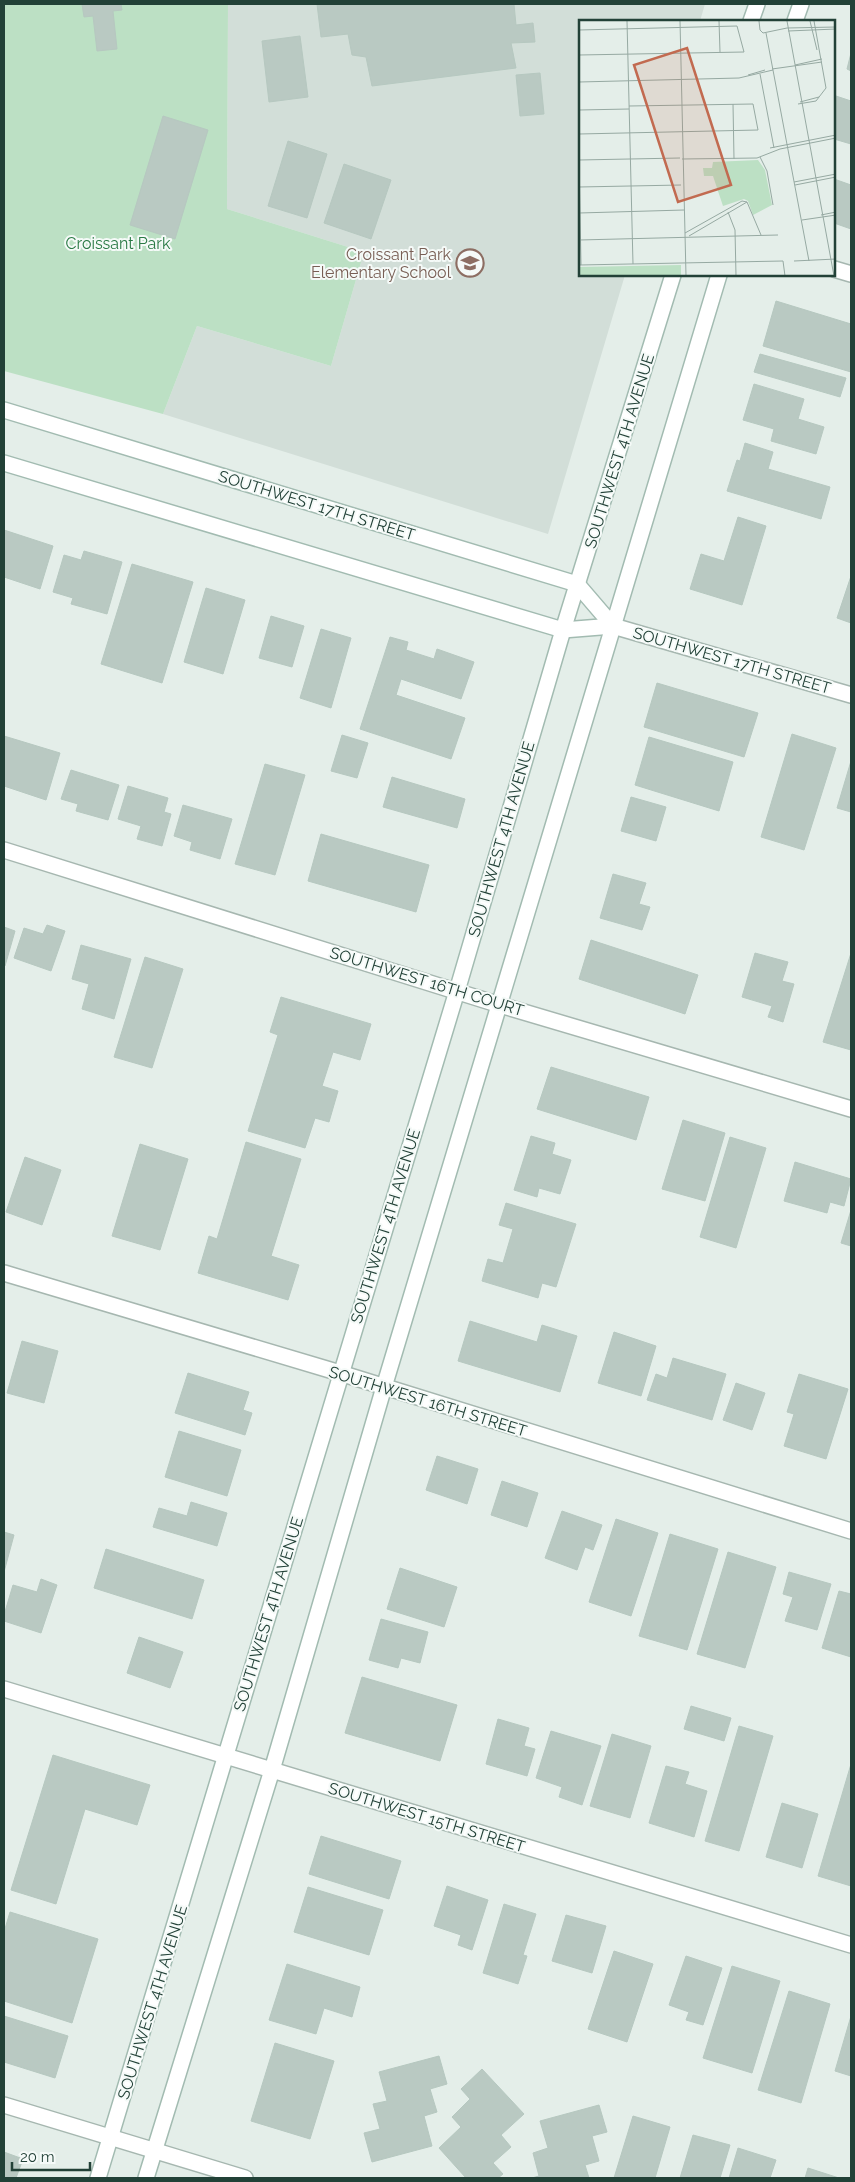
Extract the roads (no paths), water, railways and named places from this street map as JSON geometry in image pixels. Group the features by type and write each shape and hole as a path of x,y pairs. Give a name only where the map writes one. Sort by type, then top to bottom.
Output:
{"main road":[{"path":"751,20 757,4"},
{"path":"796,20 801,4"},
{"path":"835,269 851,274"},
{"name":"SOUTHWEST 4TH AVENUE","path":"98,2178 457,990 562,630 673,276"},
{"path":"146,2178 272,1770 384,1387 719,276"},
{"name":"SOUTHWEST 17TH STREET","path":"4,410 577,584 613,626"},
{"name":"SOUTHWEST 17TH STREET","path":"4,463 562,630 613,626 851,695"},
{"name":"SOUTHWEST 16TH COURT","path":"4,850 500,1005 851,1108"},
{"name":"SOUTHWEST 16TH STREET","path":"4,1273 340,1373 851,1530"},
{"name":"SOUTHWEST 15TH STREET","path":"4,1688 851,1945"},
{"path":"4,2105 245,2178"}],"place":[{"name":"Croissant Park Elementary School","path":"470,263"}],"park label":[{"name":"Croissant Park","path":"118,243"}]}
